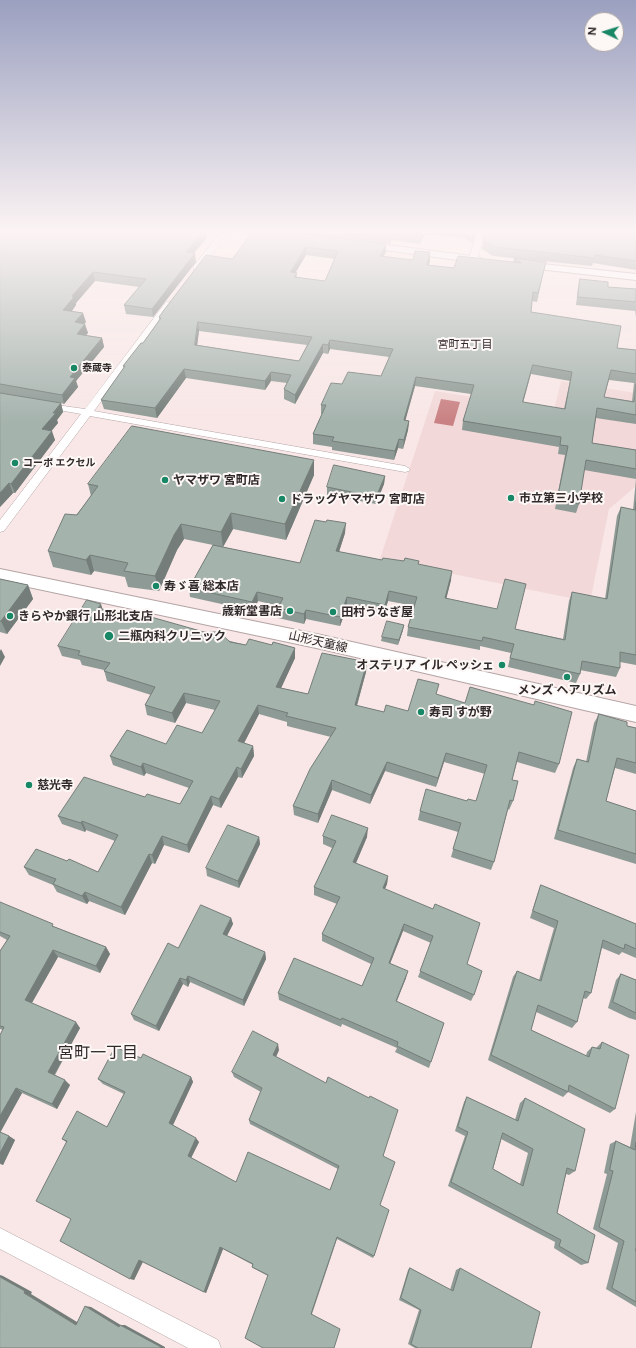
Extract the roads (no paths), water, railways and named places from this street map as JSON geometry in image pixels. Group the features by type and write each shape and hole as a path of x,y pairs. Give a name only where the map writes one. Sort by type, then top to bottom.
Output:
{"main road":[{"name":"山形天童線","path":"0,575 321,642 636,714"}],"street":[{"path":"0,528 89,413 176,296"},
{"path":"37,404 405,469"},
{"path":"0,1238 210,1348"}],"place":[{"name":"泰蔵寺","path":"74,368"},
{"name":"コーポ エクセル","path":"15,463"},
{"name":"ヤマザワ 宮町店","path":"165,480"},
{"name":"市立第三小学校","path":"511,498"},
{"name":"ドラッグヤマザワ 宮町店","path":"282,499"},
{"name":"寿ゞ喜 総本店","path":"156,586"},
{"name":"歳新堂書店","path":"290,611"},
{"name":"田村うなぎ屋","path":"333,612"},
{"name":"きらやか銀行 山形北支店","path":"10,616"},
{"name":"二瓶内科クリニック","path":"109,636"},
{"name":"オステリア イル ペッシェ","path":"502,665"},
{"name":"メンズ ヘアリズム","path":"567,677"},
{"name":"寿司 すが野","path":"421,712"},
{"name":"慈光寺","path":"29,785"}],"district":[{"name":"宮町五丁目","path":"465,345"},
{"name":"宮町一丁目","path":"98,1053"}]}
